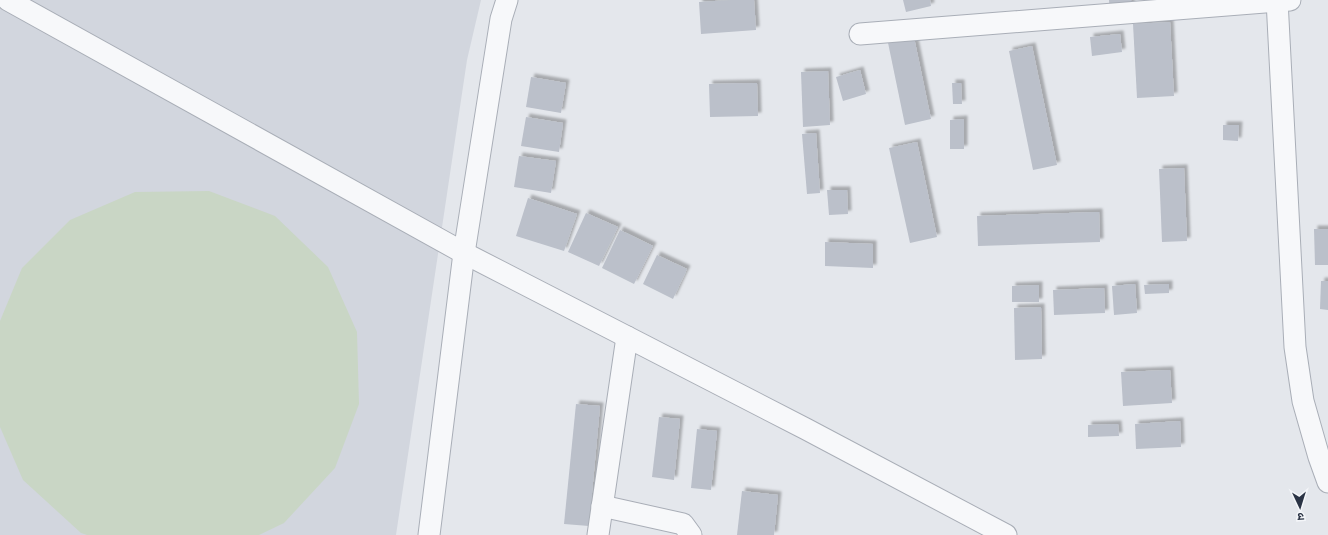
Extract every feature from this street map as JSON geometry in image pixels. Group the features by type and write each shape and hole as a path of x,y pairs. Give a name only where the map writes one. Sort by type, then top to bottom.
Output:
{"street":[{"path":"8,0 464,253 806,429 1006,535"},
{"path":"429,535 464,253 501,19 507,0"},
{"path":"860,34 1281,0 1295,347 1303,401 1318,456 1328,482"},
{"path":"598,535 627,337"},
{"path":"602,506 683,524 691,535"}],"shaded area":[{"path":"0,0 481,0 467,60 396,535 0,535"}],"green space":[{"path":"209,191 275,216 328,267 357,332 359,404 335,468 284,523 259,535 87,535 81,533 23,480 0,427 0,321 22,268 70,220 135,192"}],"building":[{"path":"754,0 756,30 701,34 699,2"},
{"path":"903,0 930,0 931,6 906,12"},
{"path":"1109,0 1131,0 1132,13 1110,14"},
{"path":"1170,22 1174,96 1137,98 1133,24"},
{"path":"912,28 931,119 905,125 886,33"},
{"path":"1120,34 1122,52 1092,56 1090,37"},
{"path":"1032,46 1057,165 1033,170 1009,51"},
{"path":"860,70 866,94 843,101 836,77"},
{"path":"828,71 830,125 803,127 801,72"},
{"path":"531,77 566,83 561,113 526,107"},
{"path":"757,83 758,116 710,117 709,84"},
{"path":"952,83 961,83 962,104 953,104"},
{"path":"526,117 563,123 559,152 521,146"},
{"path":"964,119 964,149 950,149 950,120"},
{"path":"1223,125 1239,125 1238,141 1223,140"},
{"path":"816,133 820,193 807,194 802,134"},
{"path":"917,142 937,237 910,243 889,148"},
{"path":"519,156 556,161 551,193 514,187"},
{"path":"1184,168 1187,241 1162,242 1159,169"},
{"path":"827,190 847,190 848,214 829,215"},
{"path":"528,198 577,214 564,251 516,236"},
{"path":"1099,212 1100,242 978,246 977,216"},
{"path":"586,213 618,227 599,266 568,252"},
{"path":"1314,229 1328,229 1328,265 1315,265"},
{"path":"620,230 653,246 634,284 602,268"},
{"path":"825,242 873,244 873,268 825,266"},
{"path":"657,255 687,269 673,299 643,284"},
{"path":"1321,281 1328,281 1328,310 1320,309"},
{"path":"1135,284 1137,313 1114,315 1112,286"},
{"path":"1169,284 1169,293 1145,294 1144,285"},
{"path":"1039,285 1039,302 1012,302 1012,286"},
{"path":"1104,288 1105,313 1054,315 1053,290"},
{"path":"1041,307 1042,359 1015,360 1014,308"},
{"path":"1170,370 1172,403 1123,406 1121,372"},
{"path":"576,404 600,406 589,526 564,524"},
{"path":"659,417 680,419 674,480 652,477"},
{"path":"1180,421 1181,447 1136,449 1135,424"},
{"path":"1118,424 1119,436 1088,437 1088,425"},
{"path":"697,429 717,431 711,490 691,488"},
{"path":"742,491 778,495 774,535 737,535"}]}
